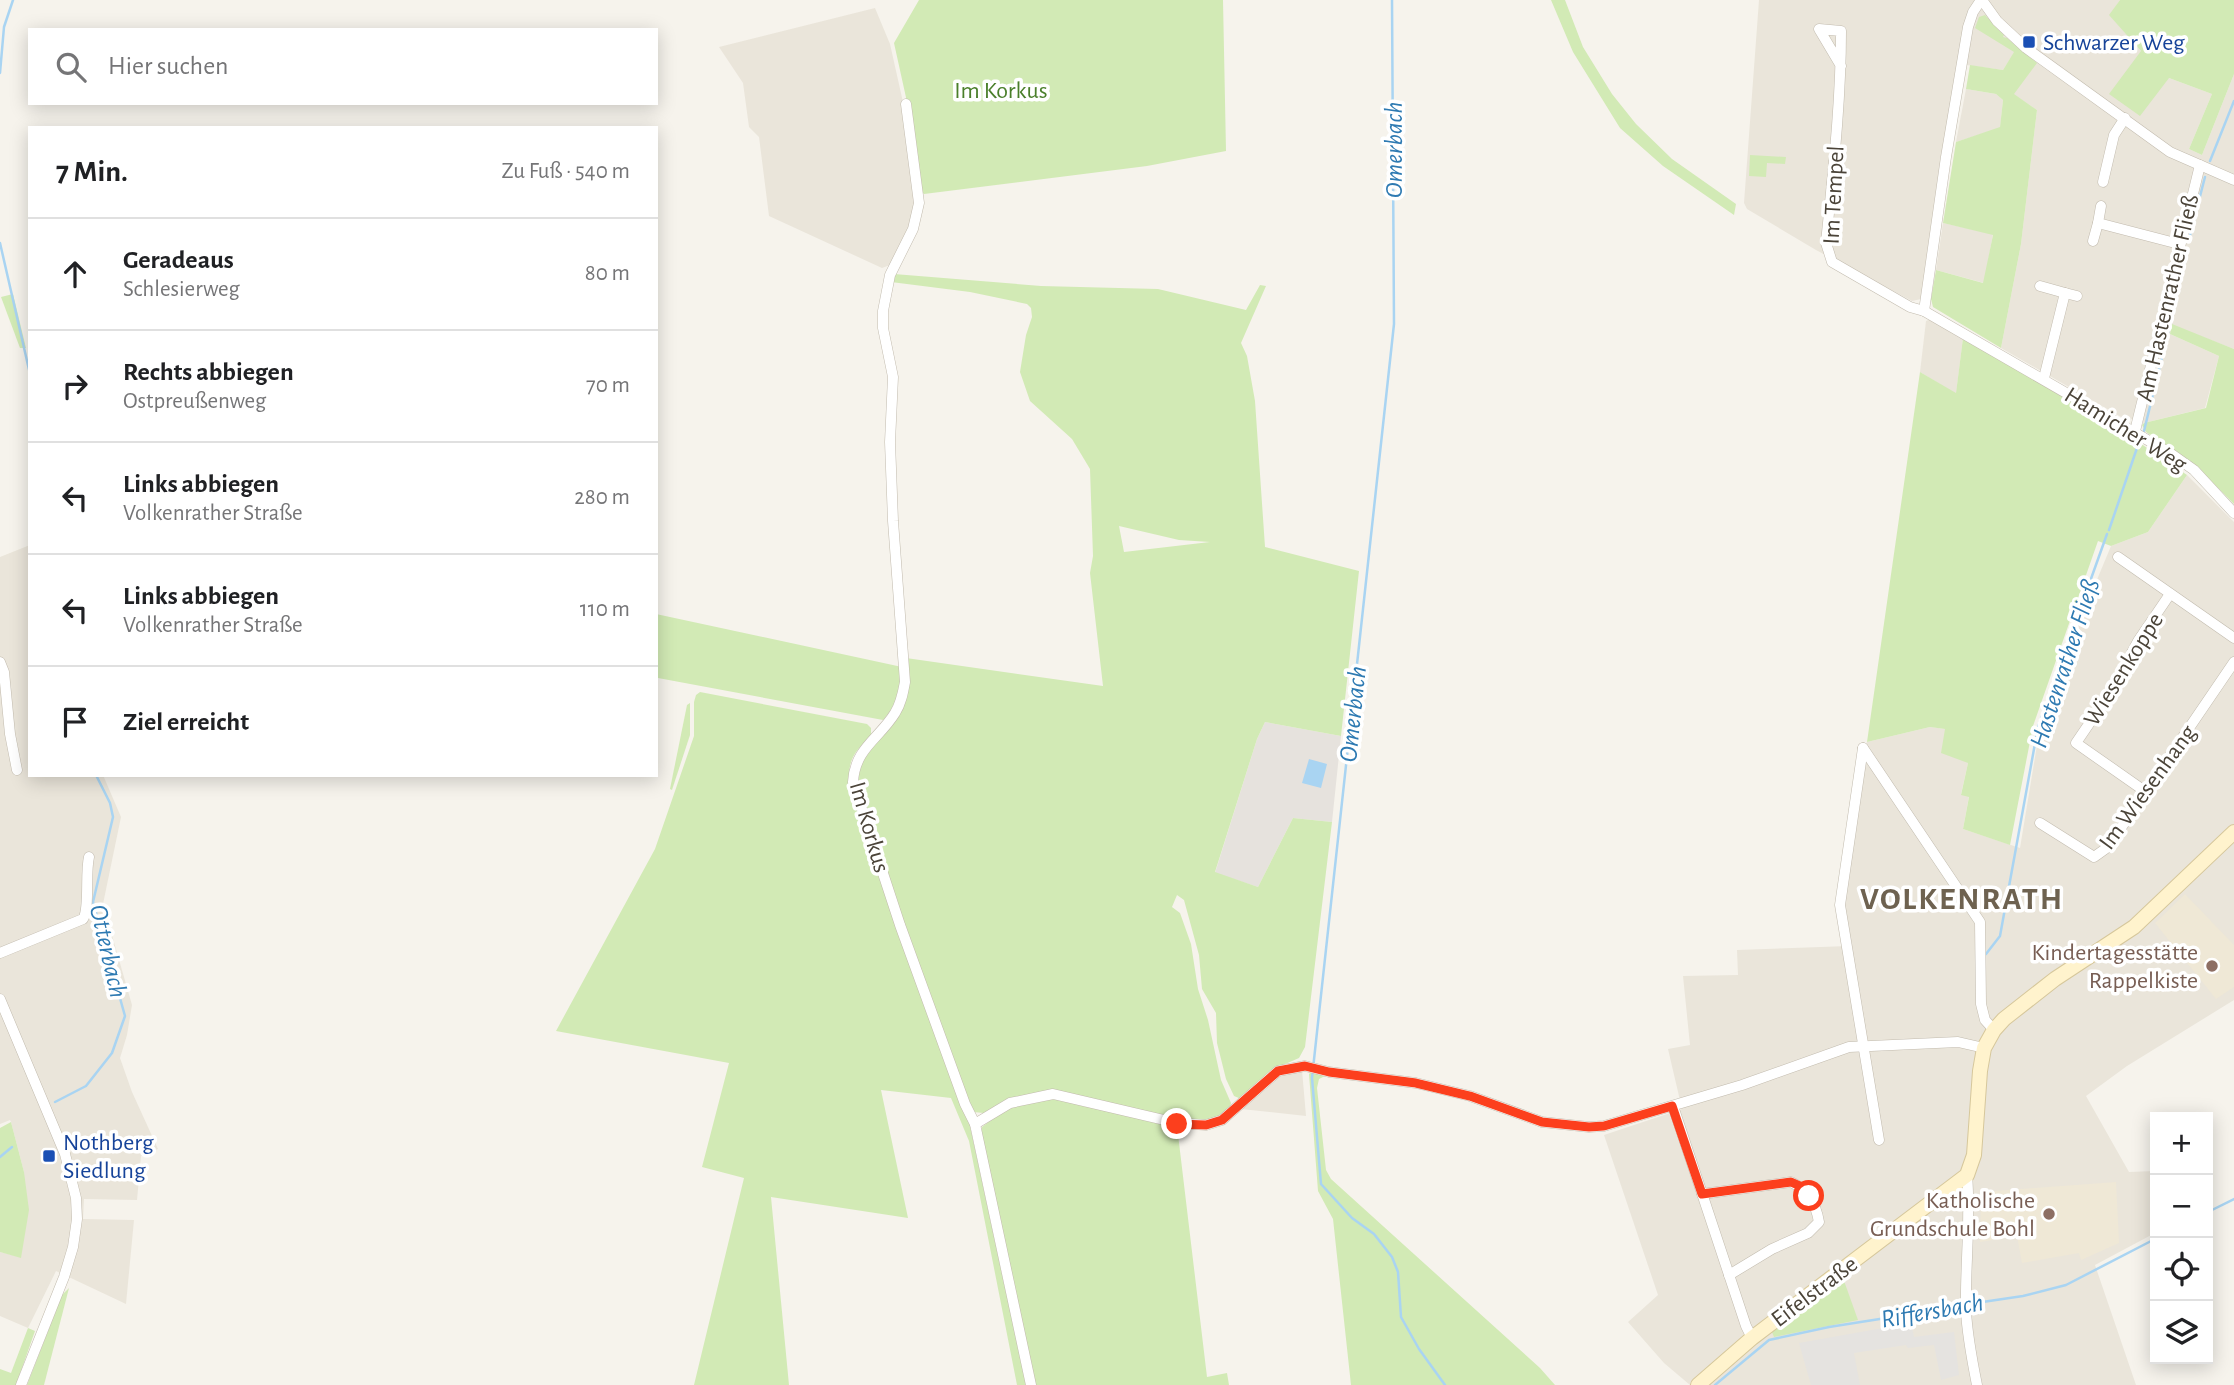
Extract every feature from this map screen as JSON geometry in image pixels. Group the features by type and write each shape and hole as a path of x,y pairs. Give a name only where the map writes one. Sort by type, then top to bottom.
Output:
{"main road":[{"path":"1966,1175 1974,1155 1977,1093 1984,1048 1994,1030 2055,979 2134,927 2234,832"},
{"name":"Eifelstraße","path":"1698,1385 1752,1338 1966,1175"}],"street":[{"path":"1924,311 1968,27 1973,12 1982,0 1997,21 2026,48 2170,152 2234,180"},
{"name":"Im Tempel","path":"1841,66 1826,243 1832,262 1910,307 1924,311"},
{"name":"Im Korkus","path":"906,104 919,203 913,229 890,275 883,311 883,328 893,377 890,442 893,522 905,682 897,711 859,758 854,769 853,782 900,925 965,1104 975,1124 1031,1385"},
{"path":"2103,182 2114,135 2125,118"},
{"name":"Am Hastenrather Fließ","path":"2135,430 2200,165"},
{"path":"2093,241 2101,206"},
{"path":"2098,223 2179,244"},
{"path":"2040,286 2077,296"},
{"name":"Hamicher Weg","path":"2044,378 2065,293"},
{"name":"Hamicher Weg","path":"1924,311 2135,430 2194,470 2234,513"},
{"name":"Wiesenkoppe","path":"2118,557 2234,638"},
{"name":"Wiesenkoppe","path":"2146,792 2076,743 2112,690 2138,641 2170,594"},
{"path":"0,662 4,672 10,734 17,770"},
{"name":"Im Wiesenhang","path":"2040,823 2094,857 2108,846 2234,662"},
{"path":"1878,1140 1840,905 1863,748 1980,922 1981,1004 1985,1020 1994,1030"},
{"path":"0,953 83,919 87,904 89,857"},
{"path":"0,999 65,1154 76,1198 77,1219 73,1247 64,1277 21,1385"},
{"path":"975,1124 1010,1103 1053,1094 1165,1121 1206,1125 1222,1120 1278,1071 1314,1068 1416,1083 1470,1096 1542,1122 1604,1126 1861,1045 1958,1042 1984,1048"},
{"path":"1672,1106 1752,1338"},
{"path":"1966,1175 1969,1215 1966,1309 1976,1385"},
{"path":"1702,1194 1791,1182 1800,1186 1809,1196 1817,1211 1819,1222 1808,1233 1772,1249 1730,1275"}],"shaded area":[{"path":"1759,0 2120,0 2110,15 2141,51 2169,78 2212,94 2189,149 2202,155 2234,74 2234,349 2172,325 2170,334 2219,356 2205,408 2144,423 2134,418 2128,421 2001,348 2021,244 2037,110 2013,94 2017,48 2003,70 1959,64 1921,299 1912,301 1816,250 1747,209 1744,203"},
{"path":"875,8 890,44 911,138 915,216 890,265 882,268 769,216 759,137 749,127 743,83 719,47"},
{"path":"1966,89 1996,94 2003,100 2000,128 1956,142"},
{"path":"1943,223 1993,234 1984,283 1936,270"},
{"path":"1931,319 1963,338 1956,394 1920,372 1926,321"},
{"path":"2187,475 2234,522 2234,1000 2127,1066 2086,1096 2129,1172 2150,1171 2150,1236 2095,1265 2136,1385 1690,1385 1664,1363 1628,1322 1658,1295 1604,1135 1682,1109 1668,1049 1690,1045 1683,976 1738,975 1737,950 1849,946 1843,905 1867,742 1930,727 1946,729 1968,763 1961,794 1969,796 1963,829 2020,848 2040,727 2071,642 2111,546 2148,532"},
{"path":"28,546 28,777 104,777 121,817 103,904 132,1005 120,1058 158,1149 141,1156 137,1200 84,1199 83,1219 134,1220 126,1304 56,1271 28,1328 0,1316 0,1252 21,1257 24,1172 10,1120 0,1124 0,557"},
{"path":"1265,722 1341,736 1332,822 1293,818 1258,887 1215,873 1257,739"},
{"name":"Kindertagesstätte Rappelkiste","path":"2185,894 2234,945 2234,987 2216,999 2155,923"},
{"path":"1302,1070 1306,1116 1241,1109 1279,1073"},
{"name":"Katholische Grundschule Bohl","path":"2116,1182 2119,1243 2081,1260 2079,1253 2022,1263 2017,1236 1980,1242 1981,1192"},
{"path":"1911,1323 1914,1337 1954,1332 1959,1375 1941,1380 1934,1345 1908,1348 1906,1345 1854,1353 1860,1385 1811,1385 1799,1343"}],"green space":[{"name":"Im Korkus","path":"919,0 1223,0 1226,151 1147,166 924,194 920,190 907,102 894,43"},
{"path":"1551,0 1565,0 1583,47 1612,94 1636,124 1672,159 1736,204 1734,215 1663,166 1620,128 1573,52"},
{"path":"2120,0 2234,0 2234,74 2202,155 2189,149 2212,94 2169,78 2140,116 2109,94 2141,51 2109,15"},
{"path":"1985,15 2003,37 2037,63 2014,94 2037,110 2021,244 2001,348 1933,307 1931,299 1936,270 1983,283 1993,235 1943,223 1956,142 2000,127 2003,100 1996,94 1966,89 1970,65 2003,70 2014,52 1975,28 1979,17"},
{"path":"1750,155 1786,157 1785,164 1767,163 1766,177 1749,176"},
{"path":"894,274 1041,286 1158,289 1246,310 1260,285 1266,286 1241,343 1247,356 1255,401 1265,547 1359,571 1341,736 1265,722 1257,739 1215,872 1258,887 1293,818 1332,822 1305,1047 1299,1058 1276,1068 1241,1099 1234,1096 1226,1079 1217,1043 1216,1013 1202,989 1199,955 1184,900 1177,895 1172,907 1180,913 1191,944 1198,989 1221,1080 1231,1103 1228,1113 1205,1122 1178,1119 1076,1096 1008,1100 984,1113 973,1112 902,922 857,781 862,759 899,713 906,658 1103,686 1090,573 1093,556 1090,469 1072,439 1030,401 1020,372 1032,317 1031,308 1027,304 970,292 891,282","holes":["1119,526 1179,540 1210,542 1124,552"]},
{"path":"13,294 26,348 20,348 1,297"},
{"path":"2172,324 2234,349 2234,504 2197,467 2146,432 2142,425 2206,408 2219,356 2170,334"},
{"path":"1963,338 2131,437 2187,475 2148,532 2111,546 2098,541 2033,726 2010,845 1963,829 1969,797 1961,795 1968,763 1941,753 1945,729 1930,727 1867,742 1920,372 1956,393"},
{"path":"658,614 902,667 897,696 883,720 658,678"},
{"path":"700,692 867,724 871,728 871,735 851,761 849,783 970,1126 1026,1385 1017,1385 969,1141 951,1098 881,1090 908,1218 771,1197 789,1385 694,1385 744,1178 702,1167 729,1063 556,1031 655,849 694,736 694,702"},
{"path":"690,703 690,735 672,790 670,789 687,705"},
{"path":"1312,1071 1327,1075 1319,1079 1317,1088 1326,1170 1331,1179 1540,1368 1555,1385 1351,1385 1333,1219 1318,1191 1309,1074"},
{"path":"1049,1098 1177,1126 1207,1377 1227,1373 1229,1385 1034,1385 981,1138 982,1127 1011,1105"},
{"path":"11,1122 24,1172 29,1210 21,1258 0,1252 0,1128"},
{"path":"1843,1278 1858,1320 1774,1337 1772,1332"},
{"path":"69,1288 44,1385 27,1385 62,1295"},
{"path":"28,1328 35,1331 16,1385 0,1385 0,1369 11,1373"}],"water":[{"path":"1309,759 1327,764 1321,788 1302,783"}],"waterway":[{"name":"Otterbach","path":"0,73 4,27 13,0"},
{"name":"Omerbach","path":"1392,0 1394,324 1312,1078 1321,1184 1352,1218 1374,1234 1392,1257 1398,1272 1401,1317 1419,1349 1445,1385"},
{"name":"Hastenrather Fließ","path":"2210,161 2234,101"},
{"name":"Hastenrather Fließ","path":"2189,239 2205,177"},
{"name":"Otterbach","path":"0,243 28,365"},
{"name":"Hastenrather Fließ","path":"2176,298 2186,254"},
{"name":"Hastenrather Fließ","path":"2144,431 2173,312"},
{"name":"Hastenrather Fließ","path":"2109,530 2137,448"},
{"name":"Hastenrather Fließ","path":"1986,954 2000,936 2038,727 2107,534"},
{"name":"Otterbach","path":"55,1102 86,1086 112,1053 125,1016 93,902 113,817 110,803 97,777"},
{"name":"Otterbach","path":"0,1157 12,1147"},
{"name":"Riffersbach","path":"2213,1210 2234,1199"},
{"name":"Riffersbach","path":"1969,1304 2023,1296 2066,1285 2150,1242"},
{"name":"Riffersbach","path":"1715,1385 1769,1340 1829,1327 1962,1306"}],"place":[{"name":"Schwarzer Weg","path":"2029,42"},
{"name":"Kindertagesstätte Rappelkiste","path":"2212,966"},
{"name":"Nothberg Siedlung","path":"49,1156"},
{"name":"Katholische Grundschule Bohl","path":"2049,1214"}],"district":[{"name":"VOLKENRATH","path":"1962,898"}],"route":[{"path":"1177,1124 1206,1125 1222,1120 1278,1071 1305,1066 1329,1072 1416,1083 1470,1096 1542,1122 1604,1126 1672,1106 1702,1194 1791,1182 1800,1186 1809,1196"}]}
